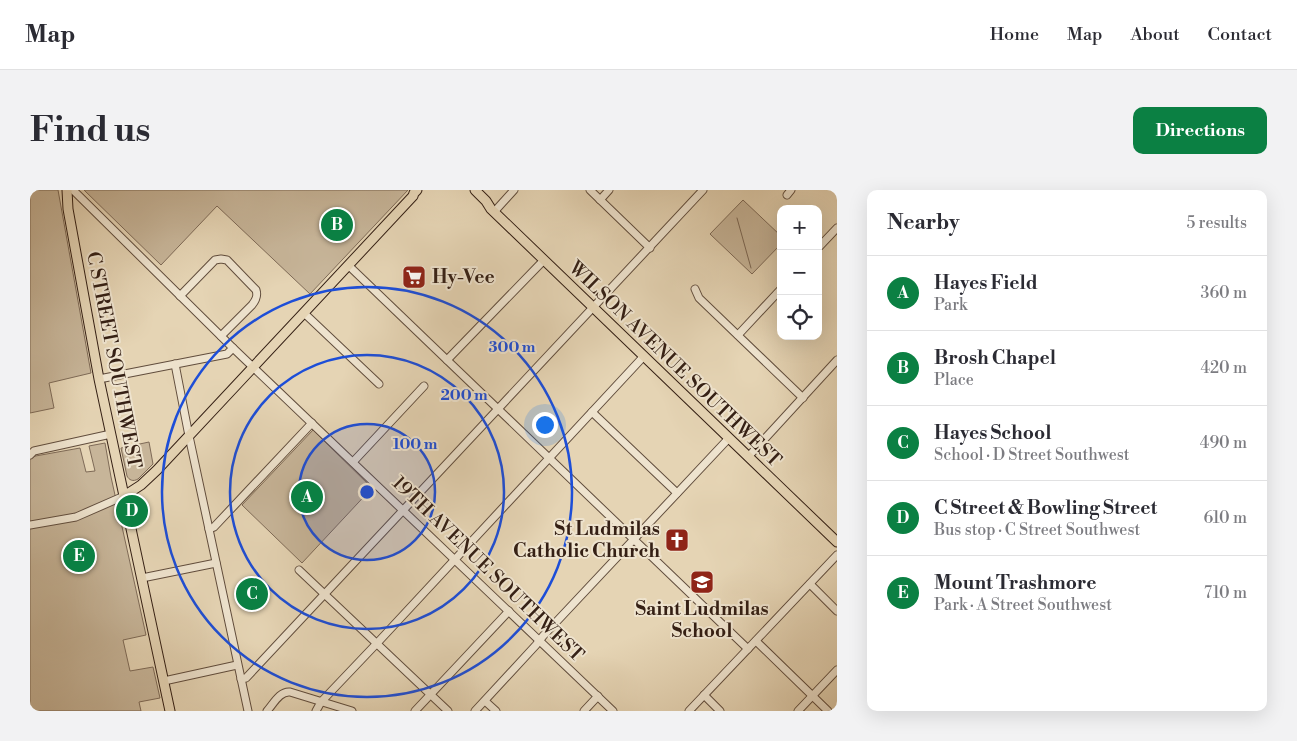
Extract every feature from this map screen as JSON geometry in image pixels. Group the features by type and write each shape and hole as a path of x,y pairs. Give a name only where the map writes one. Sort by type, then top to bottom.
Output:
{"main road":[{"name":"C STREET SOUTHWEST","path":"66,190 99,379 170,711"},
{"path":"124,496 147,481 415,193 419,194 423,190"},
{"name":"WILSON AVENUE SOUTHWEST","path":"468,190 493,210"},
{"name":"WILSON AVENUE SOUTHWEST","path":"475,190 544,260 837,542"}],"street":[{"name":"19TH AVENUE SOUTHWEST","path":"72,190 233,348 613,711"},
{"path":"493,210 514,190"},
{"path":"590,190 650,248"},
{"path":"600,200 609,190"},
{"path":"241,679 246,678 704,190"},
{"path":"822,244 837,228"},
{"path":"180,296 216,260 227,260 258,294 252,305 222,336"},
{"path":"447,360 544,260"},
{"path":"348,265 748,649"},
{"path":"695,289 698,298 803,398"},
{"path":"738,335 777,293"},
{"path":"304,313 379,384"},
{"path":"99,379 227,354 233,348"},
{"path":"316,711 321,702 644,356"},
{"path":"748,457 837,360"},
{"path":"175,364 237,666 248,711"},
{"path":"353,462 424,386"},
{"path":"592,412 677,493"},
{"path":"209,529 214,528 312,423"},
{"path":"30,455 34,451 111,434"},
{"path":"475,711 729,438"},
{"path":"30,525 76,517 124,496"},
{"path":"690,711 837,555"},
{"path":"142,578 216,563"},
{"path":"299,570 448,711"},
{"path":"810,584 837,611"},
{"path":"415,711 509,611"},
{"path":"756,641 828,711"},
{"path":"164,681 237,666"},
{"path":"798,711 837,670"},
{"path":"267,711 282,693 286,691 352,711"},
{"path":"704,695 720,711"},
{"path":"584,711 598,696"},
{"path":"485,701 496,711"}],"shaded area":[{"path":"30,190 58,190 91,373 49,383 54,408 30,413"},
{"path":"84,190 408,190 310,294 217,206 161,265"},
{"path":"743,200 777,232 777,248 752,274 710,234"},
{"path":"313,430 372,488 302,563 242,505"},
{"path":"149,442 153,464 138,479 130,479 127,476 121,448"},
{"path":"105,443 146,635 123,640 130,671 153,667 160,698 139,702 141,711 30,711 30,457 80,448 86,472 95,471 89,446"}],"waterway":[{"path":"737,218 751,268"}],"place":[{"name":"Brosh Chapel","path":"337,225"},
{"name":"Hy-Vee","path":"414,277"},
{"name":"Hayes Field","path":"307,497"},
{"name":"C Street & Bowling Street","path":"132,511"},
{"name":"St Ludmilas Catholic Church","path":"677,540"},
{"name":"Mount Trashmore","path":"79,556"},
{"name":"Saint Ludmilas School","path":"702,582"},
{"name":"Hayes School","path":"252,594"}]}
